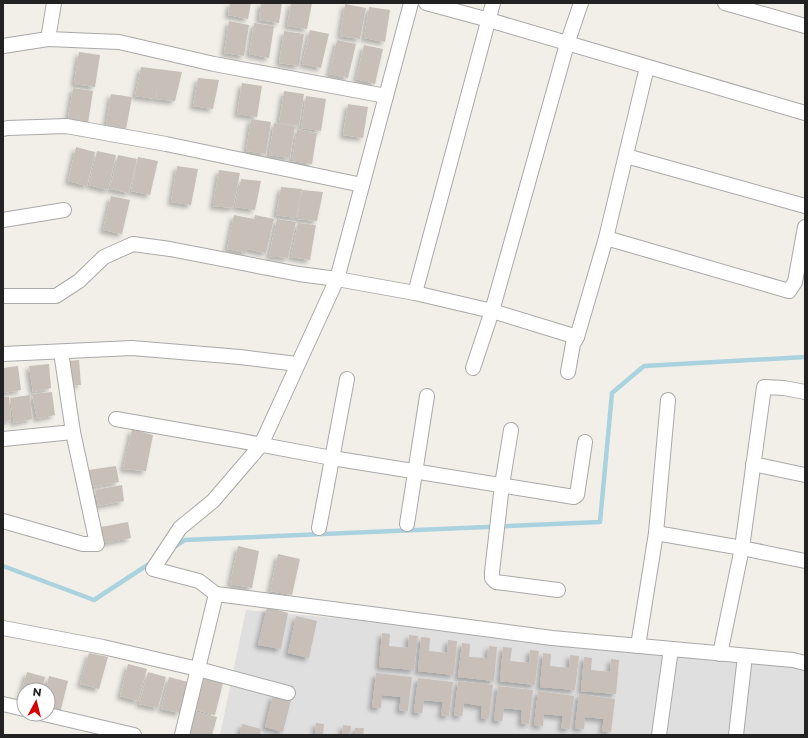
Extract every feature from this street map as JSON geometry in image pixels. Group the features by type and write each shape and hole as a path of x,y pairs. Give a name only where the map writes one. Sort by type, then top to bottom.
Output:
{"street":[{"path":"48,39 54,3"},
{"path":"411,3 337,279 261,444 213,501 180,528 153,570 199,581 216,594 552,638 794,660 805,663"},
{"path":"426,3 489,20 805,114"},
{"path":"415,293 493,3"},
{"path":"473,368 492,310 580,3"},
{"path":"725,3 805,26"},
{"path":"3,46 48,39 119,42 214,64 386,96"},
{"path":"568,372 573,344 577,337 606,238 647,67"},
{"path":"3,129 66,126 166,144 362,185"},
{"path":"626,156 805,206"},
{"path":"3,220 64,210"},
{"path":"606,238 789,291 795,282 805,227"},
{"path":"3,296 56,296 79,281 104,256 133,244 170,249 299,274 337,279 415,293 492,310 577,337"},
{"path":"3,354 132,348 240,357 297,364"},
{"path":"3,521 83,544 97,544 73,432 61,352"},
{"path":"319,528 348,378"},
{"path":"720,654 742,548 764,387 784,388 805,392"},
{"path":"407,524 426,396"},
{"path":"638,646 656,533 668,400"},
{"path":"116,419 332,458 574,497 577,495 585,442"},
{"path":"511,430 494,544 492,578 496,582 558,590"},
{"path":"3,439 73,432"},
{"path":"753,464 805,475"},
{"path":"656,533 805,561"},
{"path":"182,735 216,594"},
{"path":"3,628 103,647 198,669 288,693"},
{"path":"659,735 671,649"},
{"path":"736,735 745,656"},
{"path":"3,704 16,707"},
{"path":"56,717 134,735"}],"shaded area":[{"path":"246,610 805,660 805,735 220,735"}],"building":[{"path":"230,3 251,3 248,19 228,15"},
{"path":"261,3 282,3 279,23 259,20"},
{"path":"291,3 312,3 307,29 287,26"},
{"path":"345,4 366,8 360,39 340,36"},
{"path":"369,7 390,10 385,42 364,38"},
{"path":"229,21 249,25 244,56 224,53"},
{"path":"254,23 274,26 269,58 249,54"},
{"path":"310,30 329,34 321,68 302,64"},
{"path":"284,31 304,34 299,66 279,63"},
{"path":"337,40 356,44 348,78 329,74"},
{"path":"364,45 383,49 375,84 356,79"},
{"path":"79,52 100,55 95,87 74,84"},
{"path":"141,67 182,72 175,101 156,99 158,83 155,99 135,96"},
{"path":"198,78 219,80 213,109 193,106"},
{"path":"242,83 262,86 257,117 237,114"},
{"path":"73,88 93,91 88,123 68,119"},
{"path":"284,91 304,94 299,126 279,123"},
{"path":"111,94 132,97 126,129 106,125"},
{"path":"306,96 326,99 321,131 301,128"},
{"path":"348,104 368,107 363,138 343,135"},
{"path":"251,119 271,122 266,154 246,151"},
{"path":"274,123 295,126 290,158 269,155"},
{"path":"297,129 317,133 312,164 292,161"},
{"path":"76,147 95,152 87,186 68,181"},
{"path":"97,151 116,155 108,190 89,185"},
{"path":"118,155 137,159 129,193 110,189"},
{"path":"138,157 158,161 150,195 131,191"},
{"path":"177,166 198,169 191,205 171,202"},
{"path":"219,170 240,173 233,208 213,206"},
{"path":"241,179 261,181 255,210 235,207"},
{"path":"281,187 302,189 296,218 276,215"},
{"path":"302,190 323,192 317,221 297,219"},
{"path":"111,196 130,200 122,234 103,230"},
{"path":"234,215 254,219 255,215 274,219 266,253 247,249 246,253 227,249"},
{"path":"277,219 296,222 288,258 269,256"},
{"path":"298,223 316,225 310,260 291,257"},
{"path":"79,360 81,385 70,386 68,361"},
{"path":"49,364 51,388 33,392 29,366"},
{"path":"18,366 21,390 3,393 3,368"},
{"path":"52,392 55,415 37,419 32,394"},
{"path":"30,395 32,419 14,423 10,398"},
{"path":"3,397 9,397 11,420 3,422"},
{"path":"132,429 153,435 146,471 123,469"},
{"path":"116,466 119,482 92,487 89,470"},
{"path":"122,485 124,501 98,506 95,490"},
{"path":"128,522 131,538 104,543 101,527"},
{"path":"238,546 259,551 252,588 230,584"},
{"path":"278,554 300,559 292,595 270,591"},
{"path":"267,607 288,613 281,649 258,645"},
{"path":"296,616 317,621 309,658 288,653"},
{"path":"382,633 390,634 389,646 408,648 409,635 418,636 414,670 379,667"},
{"path":"421,637 430,638 429,651 447,653 448,640 457,641 454,675 418,671"},
{"path":"462,643 470,644 469,657 487,658 489,646 497,647 494,681 458,677"},
{"path":"503,647 512,648 510,661 529,663 530,650 539,651 535,685 500,681"},
{"path":"89,653 108,657 99,689 80,684"},
{"path":"543,653 551,654 550,666 569,668 570,655 579,656 575,690 540,687"},
{"path":"584,657 592,658 591,670 610,672 611,659 619,660 616,694 581,691"},
{"path":"128,664 147,669 138,701 120,696"},
{"path":"27,672 45,677 44,682 24,682"},
{"path":"148,672 166,677 158,708 139,704"},
{"path":"376,673 412,677 408,711 399,710 401,697 382,695 381,708 372,707"},
{"path":"49,676 68,681 60,713 56,712 56,682 48,682"},
{"path":"169,677 188,682 180,713 161,709"},
{"path":"204,678 223,683 215,715 196,710"},
{"path":"418,678 453,682 449,716 441,715 443,702 424,700 422,713 414,712"},
{"path":"458,681 493,685 489,719 481,718 482,706 464,703 462,716 454,715"},
{"path":"498,686 533,690 529,724 521,723 522,710 504,708 502,721 494,720"},
{"path":"538,691 574,696 570,729 561,728 563,716 544,714 543,726 534,725"},
{"path":"579,694 615,699 611,732 602,731 604,719 585,717 584,729 575,728"},
{"path":"273,695 291,700 283,732 265,727"},
{"path":"193,711 217,717 212,735 188,735"},
{"path":"316,723 324,724 323,735 315,735"},
{"path":"242,724 261,729 260,735 240,735"},
{"path":"343,725 351,726 350,735 342,735"},
{"path":"355,728 364,728 363,735 355,735"}],"waterway":[{"path":"173,548 185,540 600,522 612,393 644,366 805,357"},
{"path":"3,566 94,600 152,562"}]}
